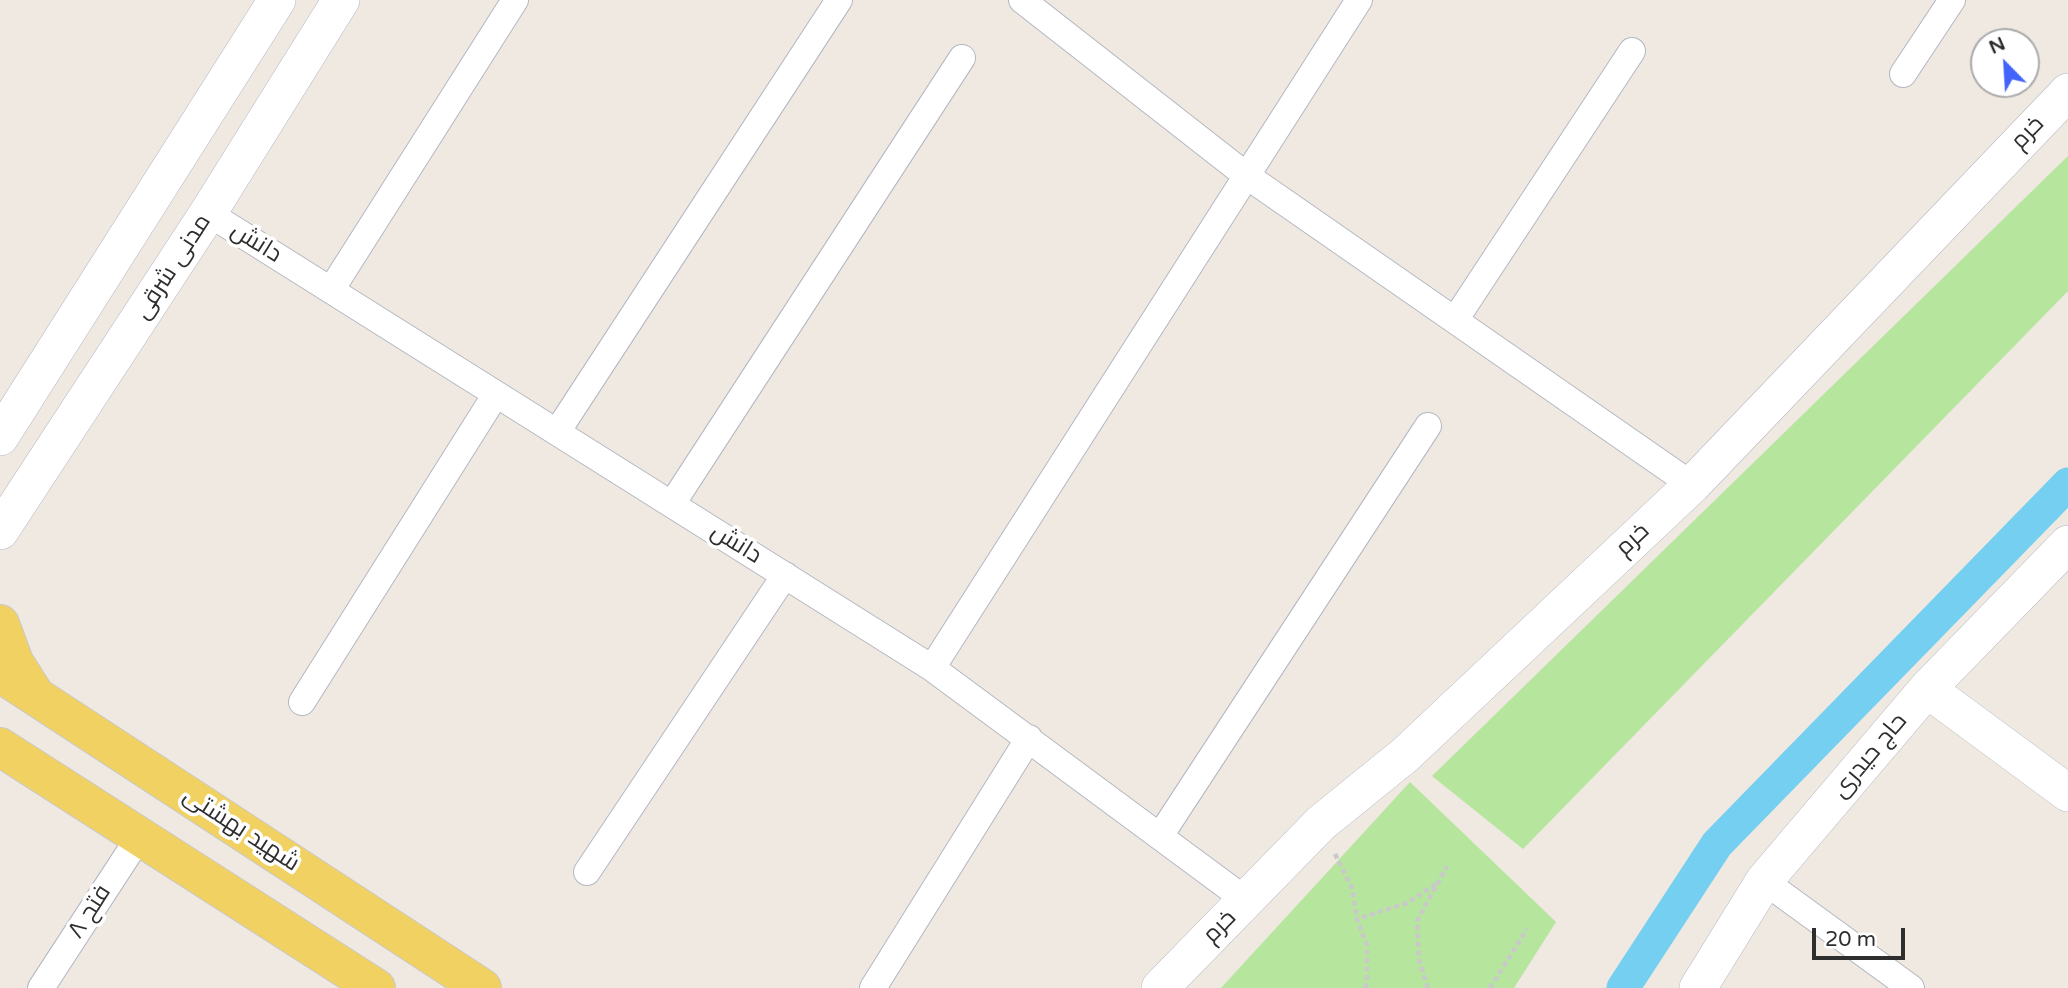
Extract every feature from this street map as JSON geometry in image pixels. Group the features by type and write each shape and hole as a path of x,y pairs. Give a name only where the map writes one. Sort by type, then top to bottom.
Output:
{"main road":[{"path":"0,624 14,662 36,696"},
{"name":"شهید بهشتی","path":"0,673 482,988"},
{"path":"0,747 375,988"}],"street":[{"path":"0,437 277,0"},
{"name":"مدنی شرقی","path":"0,531 208,213 341,0"},
{"path":"331,290 515,0"},
{"path":"558,432 839,0"},
{"path":"1022,0 1247,176 1692,485"},
{"path":"932,668 1359,0"},
{"path":"1903,74 1952,0"},
{"path":"1455,320 1632,51"},
{"path":"672,504 961,58"},
{"name":"خرم","path":"1165,981 1247,901 1321,823 1405,755 1692,485 2068,92"},
{"name":"دانش","path":"208,213 932,668 1247,901"},
{"path":"302,702 496,394"},
{"path":"1160,836 1428,426"},
{"name":"حاج حیدری","path":"1698,988 1763,881 1927,689 2068,544"},
{"path":"587,872 785,575"},
{"path":"1927,689 2068,793"},
{"path":"873,988 1028,738"},
{"name":"فتح ۸","path":"41,988 139,835"},
{"path":"1763,881 1912,988"}],"path":[{"path":"1321,823 1352,888 1357,919 1367,945 1365,988"},
{"path":"1428,988 1419,960 1417,921 1447,866"},
{"path":"1357,919 1407,903 1436,884"},
{"path":"1490,988 1527,929"}],"green space":[{"path":"2068,156 2068,291 1523,849 1432,776"},
{"path":"1410,782 1556,922 1514,988 1221,988"}],"waterway":[{"path":"1623,988 1717,844 2068,484"}]}
